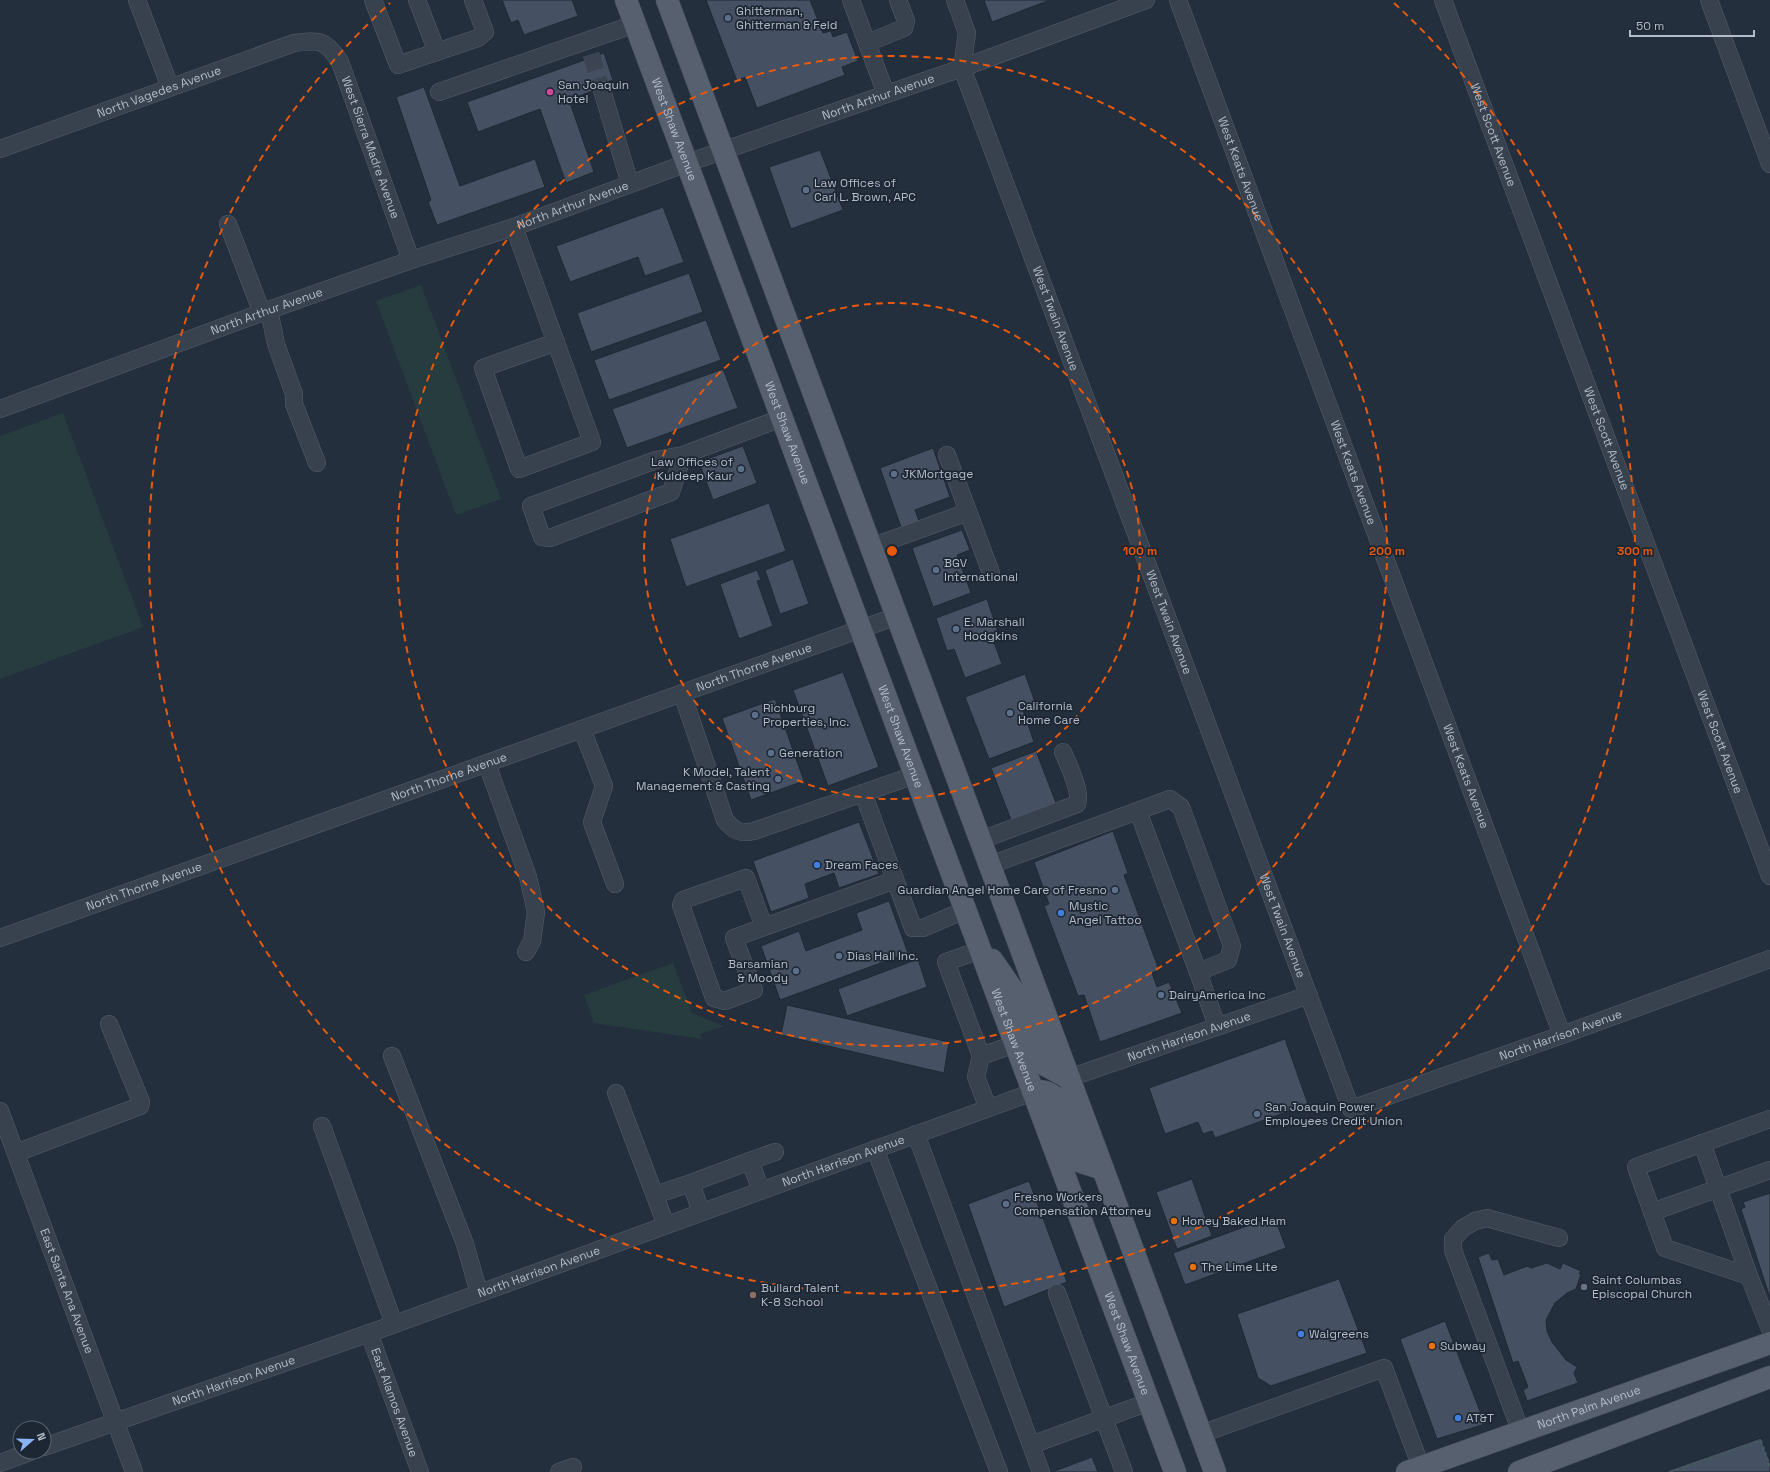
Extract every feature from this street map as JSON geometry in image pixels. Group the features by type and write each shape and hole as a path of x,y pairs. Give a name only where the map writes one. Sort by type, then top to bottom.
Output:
{"main road":[{"name":"West Shaw Avenue","path":"626,0 1176,1472"},
{"path":"667,0 981,840 1215,1472"},
{"path":"978,944 1006,979 1019,999 1039,1055 1045,1065 1069,1078"},
{"path":"1033,1092 1042,1091 1051,1093 1057,1099 1081,1162 1103,1169"},
{"name":"North Palm Avenue","path":"1414,1470 1770,1343"},
{"path":"1519,1472 1770,1377"}],"street":[{"path":"137,0 170,87"},
{"path":"372,0 398,65 478,38 485,32 473,0"},
{"path":"417,0 437,52"},
{"path":"850,0 886,94"},
{"path":"867,43 904,28 906,21 898,0"},
{"path":"955,0 967,33 962,68"},
{"name":"North Arthur Avenue","path":"0,409 265,311 514,226 687,163 962,68 1146,0"},
{"name":"West Keats Avenue","path":"1178,0 1562,1035"},
{"name":"West Scott Avenue","path":"1443,0 1770,876"},
{"path":"1709,0 1770,164"},
{"path":"439,92 589,47 635,24"},
{"name":"North Vagedes Avenue","path":"0,149 294,43 320,41"},
{"name":"West Sierra Madre Avenue","path":"320,41 332,49 340,62 411,260"},
{"name":"West Twain Avenue","path":"962,68 1351,1109"},
{"path":"602,90 630,184"},
{"path":"228,224 265,311 294,394 294,404 317,463"},
{"path":"514,226 556,342 592,442 519,469 483,368 556,342"},
{"path":"683,455 671,492 550,538 542,537 531,506 656,460 683,455 782,418"},
{"path":"947,455 990,574"},
{"path":"871,547 968,512"},
{"name":"North Thorne Avenue","path":"0,938 897,616"},
{"path":"682,693 725,820 733,829 742,833 754,831 915,776"},
{"path":"582,729 604,786 592,822 615,884"},
{"path":"981,840 1077,804 1079,798 1077,789 1063,752"},
{"path":"487,764 528,877 536,912 532,940 526,952"},
{"path":"863,793 913,928 923,928 965,910"},
{"path":"990,865 1170,799 1181,808 1232,946 1228,960 1198,972"},
{"path":"1138,811 1217,1026"},
{"path":"764,927 746,878 683,900 681,905 714,998 725,1001 754,990 734,938 895,880"},
{"path":"978,944 946,962 981,1056 976,1077 988,1108"},
{"name":"North Harrison Avenue","path":"1351,1109 1562,1035 1770,959"},
{"name":"North Harrison Avenue","path":"1069,1078 1308,995"},
{"path":"16,1153 140,1106 140,1102 109,1024"},
{"path":"981,1056 1015,1044"},
{"path":"392,1056 465,1244 479,1293"},
{"name":"North Harrison Avenue","path":"52,1444 369,1333 1033,1092"},
{"path":"616,1093 666,1225"},
{"name":"East Santa Ana Avenue","path":"0,1111 134,1472"},
{"path":"1749,1276 1665,1248 1636,1167 1770,1119"},
{"path":"322,1126 394,1324"},
{"path":"916,1134 1041,1472"},
{"path":"1702,1143 1749,1276 1770,1329"},
{"path":"875,1149 999,1472"},
{"path":"664,1192 774,1152"},
{"path":"750,1161 761,1190"},
{"path":"1652,1212 1770,1170"},
{"path":"691,1183 701,1212"},
{"path":"1521,1432 1453,1250 1453,1239 1469,1224 1487,1218 1559,1238"},
{"path":"1057,1292 1124,1472"},
{"name":"East Alamos Avenue","path":"369,1333 420,1472"},
{"path":"1201,1434 1384,1368 1414,1470"},
{"path":"1031,1444 1149,1402"},
{"path":"0,1463 12,1459"}],"path":[{"path":"1670,1472 1761,1440 1770,1467"}],"green space":[{"path":"421,285 501,499 456,515 376,301"},
{"path":"63,413 143,627 0,679 0,436"},
{"path":"673,963 692,1013 724,1026 700,1034 702,1039 594,1023 584,995"}],"building":[{"path":"502,0 572,0 578,16 524,35 518,20 511,23"},
{"path":"706,0 810,0 823,33 831,31 833,37 847,32 858,61 842,67 845,75 757,108 745,77 737,81"},
{"path":"984,0 1050,0 992,22"},
{"path":"604,53 613,80 599,85 600,88 569,100 594,172 566,183 540,109 478,132 467,102"},
{"path":"424,87 460,186 535,159 545,187 437,225 428,202 431,200 396,97"},
{"path":"820,150 843,210 791,229 769,167"},
{"path":"663,207 684,262 645,276 638,257 570,282 556,246"},
{"path":"689,273 703,312 591,352 577,313"},
{"path":"706,320 721,360 609,400 594,360"},
{"path":"723,369 738,408 627,448 612,409"},
{"path":"743,446 757,483 713,500 699,462"},
{"path":"933,448 950,497 915,510 920,524 902,530 880,468"},
{"path":"769,503 786,551 686,587 670,539"},
{"path":"962,530 970,550 957,555 971,593 933,607 912,548"},
{"path":"793,559 809,604 780,614 765,570"},
{"path":"757,570 761,580 757,581 773,626 739,639 720,584"},
{"path":"987,599 998,632 991,634 1002,664 965,678 954,649 947,651 936,618"},
{"path":"843,672 879,767 828,786 793,690"},
{"path":"1025,674 1035,702 1022,707 1034,742 989,759 965,697"},
{"path":"775,699 804,781 751,800 722,718"},
{"path":"1036,751 1058,808 1013,825 991,768"},
{"path":"859,822 879,874 839,888 834,873 805,884 809,898 771,912 753,861"},
{"path":"1113,831 1128,873 1124,875 1159,970 1152,973 1157,987 1169,982 1182,1013 1100,1042 1084,995 1078,996 1044,906 1049,904 1034,862"},
{"path":"889,901 908,953 780,1000 761,946 799,931 806,951 862,930 856,913"},
{"path":"918,959 927,987 847,1016 838,989"},
{"path":"787,1005 949,1042 944,1073 781,1035"},
{"path":"1285,1039 1308,1104 1215,1138 1212,1131 1203,1134 1198,1122 1165,1134 1149,1088"},
{"path":"1192,1179 1212,1236 1177,1249 1156,1192"},
{"path":"1029,1181 1067,1282 1004,1307 968,1204"},
{"path":"1770,1193 1770,1298 1741,1209 1745,1207 1743,1202"},
{"path":"1274,1216 1286,1248 1185,1285 1173,1253"},
{"path":"1489,1253 1492,1260 1498,1259 1504,1275 1527,1266 1531,1268 1547,1263 1560,1269 1563,1263 1581,1271 1576,1289 1567,1293 1555,1303 1546,1320 1547,1331 1552,1342 1566,1360 1577,1367 1574,1373 1578,1383 1527,1401 1523,1390 1528,1387 1518,1361 1513,1363 1478,1257"},
{"name":"Walgreens","path":"1339,1279 1367,1353 1271,1386 1258,1378 1237,1314"},
{"path":"1445,1321 1485,1424 1437,1439 1400,1339"},
{"path":"1761,1438 1770,1463 1770,1472 1664,1472"},
{"path":"1092,1457 1098,1472 1052,1472"}],"tunnel":[{"path":"591,54 602,90"}],"place":[{"name":"Ghitterman, Ghitterman & Feld","path":"728,18"},
{"name":"San Joaquin Hotel","path":"550,92"},
{"name":"Law Offices of Carl L. Brown, APC","path":"806,190"},
{"name":"Law Offices of Kuldeep Kaur","path":"741,469"},
{"name":"JKMortgage","path":"894,474"},
{"name":"BGV International","path":"936,570"},
{"name":"E. Marshall Hodgkins","path":"956,629"},
{"name":"California Home Care","path":"1010,713"},
{"name":"Richburg Properties, Inc.","path":"755,715"},
{"name":"Generation","path":"771,753"},
{"name":"K Model, Talent Management & Casting","path":"778,779"},
{"name":"Dream Faces","path":"817,865"},
{"name":"Guardian Angel Home Care of Fresno","path":"1115,890"},
{"name":"Mystic Angel Tattoo","path":"1061,913"},
{"name":"Dias Hall Inc.","path":"839,956"},
{"name":"Barsamian & Moody","path":"796,971"},
{"name":"DairyAmerica Inc","path":"1161,995"},
{"name":"San Joaquin Power Employees Credit Union","path":"1257,1114"},
{"name":"Fresno Workers Compensation Attorney","path":"1006,1204"},
{"name":"Honey Baked Ham","path":"1174,1221"},
{"name":"The Lime Lite","path":"1193,1267"},
{"name":"Saint Columbas Episcopal Church","path":"1584,1287"},
{"name":"Bullard Talent K-8 School","path":"753,1295"},
{"name":"Walgreens","path":"1301,1334"},
{"name":"Subway","path":"1432,1346"},
{"name":"AT&T","path":"1458,1418"}]}
